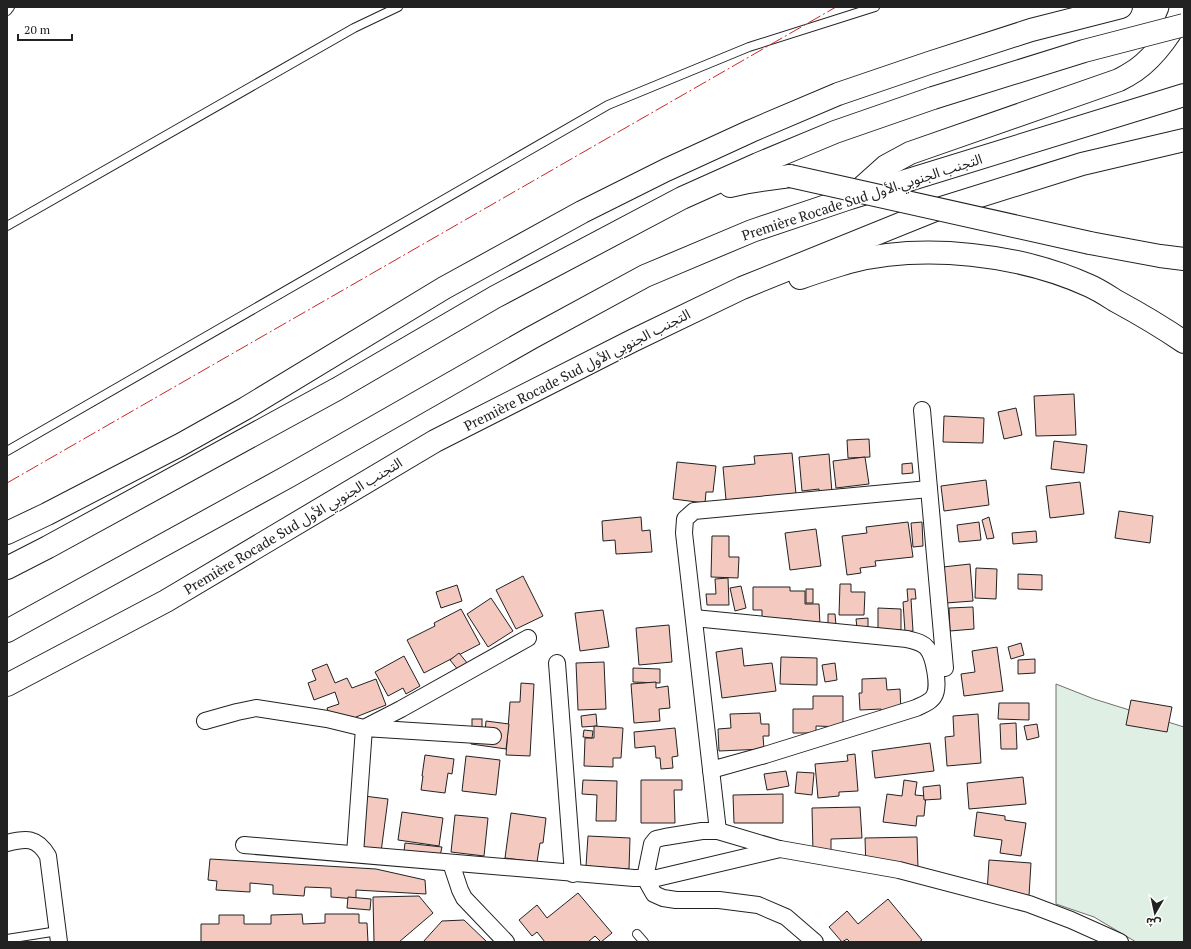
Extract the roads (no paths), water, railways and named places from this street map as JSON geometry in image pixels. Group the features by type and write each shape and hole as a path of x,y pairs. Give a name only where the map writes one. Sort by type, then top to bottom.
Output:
{"highway":[{"path":"7,533 47,514 239,412 444,288 582,212 666,170 751,131 838,94 1031,30 1120,7"},
{"path":"850,198 886,166 910,153 1119,80 1137,70 1156,51 1171,31 1181,7"},
{"path":"7,568 337,389 495,297 682,198 835,132 933,98 1084,51 1184,25"},
{"name":"Première Rocade Sud التجنب الجنوبي الأول","path":"7,631 289,476 531,338 645,276 752,231 850,198 1184,95"},
{"name":"Première Rocade Sud التجنب الجنوبي الأول","path":"7,685 166,601 435,441 632,341 742,288 935,210 1082,164 1184,140"},
{"path":"682,198 748,182 790,176 1090,243 1184,259"},
{"path":"742,288 771,285 850,262 888,256 926,253 960,254 994,258 1026,264 1060,274 1090,286 1150,320 1184,342"},
{"path":"1160,256 1184,266"}],"street":[{"path":"922,410 945,668"},
{"path":"718,831 684,533 685,519 694,511 929,489"},
{"path":"694,618 907,639 918,642 927,647 932,656 937,688 934,697 916,708 765,755 711,770"},
{"path":"364,728 528,638"},
{"path":"557,663 573,874"},
{"path":"205,721 256,708 327,719 364,728 493,736"},
{"path":"355,854 364,728"},
{"path":"815,942 786,916 758,905 719,900 676,900 663,898 654,894 645,878 652,844 656,839 702,831 718,831 780,849 899,870 1029,904 1072,920 1120,942"},
{"path":"7,843 31,840 38,843 48,856 59,936"},
{"path":"244,845 634,878 657,878 780,849"},
{"path":"451,863 464,898 506,942"}],"lane":[{"path":"7,11 10,7"},
{"path":"7,226 354,28 398,7"},
{"path":"7,451 608,105 749,48 875,7"},
{"path":"637,934 644,942"},
{"path":"7,939 59,936"}]}
